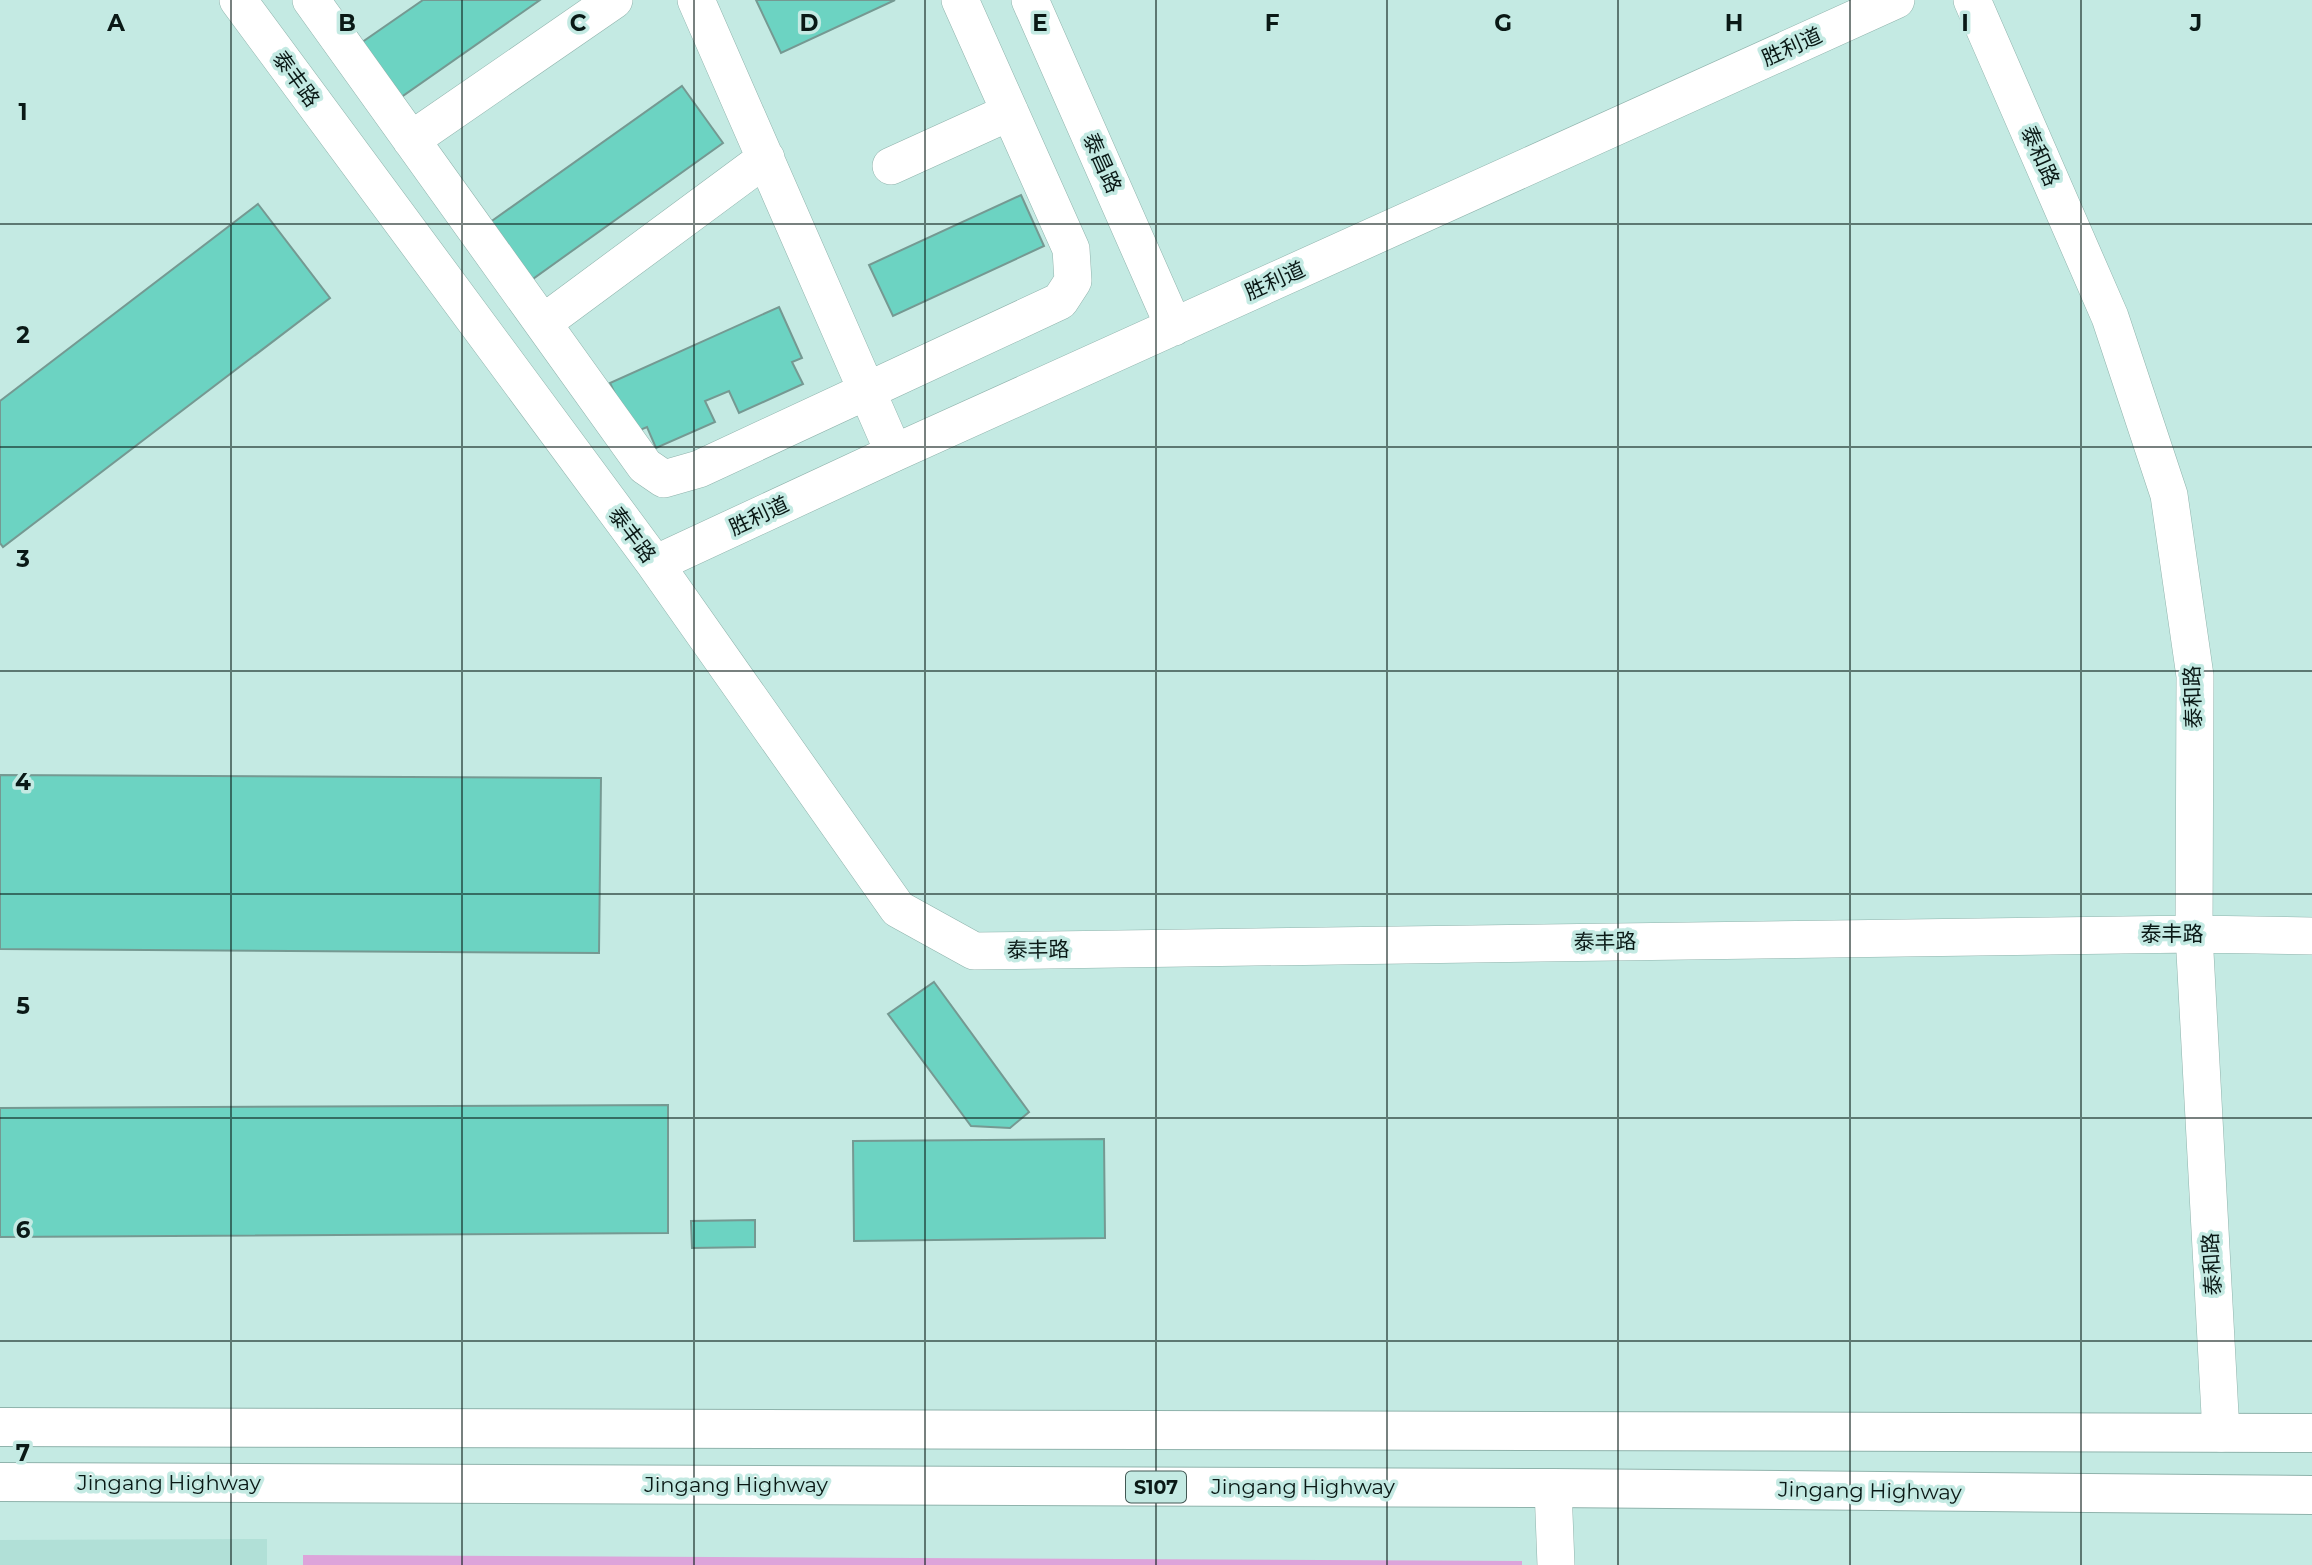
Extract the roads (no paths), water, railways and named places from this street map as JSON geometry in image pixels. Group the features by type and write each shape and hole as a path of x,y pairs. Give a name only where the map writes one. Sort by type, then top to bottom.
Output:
{"main road":[{"path":"0,1427 2312,1433"},
{"name":"Jingang Highway","path":"0,1482 1553,1488 2312,1495"}],"street":[{"name":"泰丰路","path":"237,0 646,554 898,909 974,951 2194,934 2312,936"},
{"path":"311,0 645,466 664,479 699,469 1060,301 1073,281 1071,249 960,0"},
{"path":"411,140 614,0"},
{"path":"696,0 889,442"},
{"name":"泰昌路","path":"1030,0 1170,316"},
{"name":"胜利道","path":"1170,316 1843,0"},
{"name":"胜利道","path":"646,554 1170,316 1896,0"},
{"name":"泰和路","path":"1972,0 2110,317 2169,495 2195,676 2194,934 2221,1433"},
{"path":"891,166 1010,112"},
{"path":"543,323 766,158"},
{"path":"1553,1488 1556,1565"}]}
